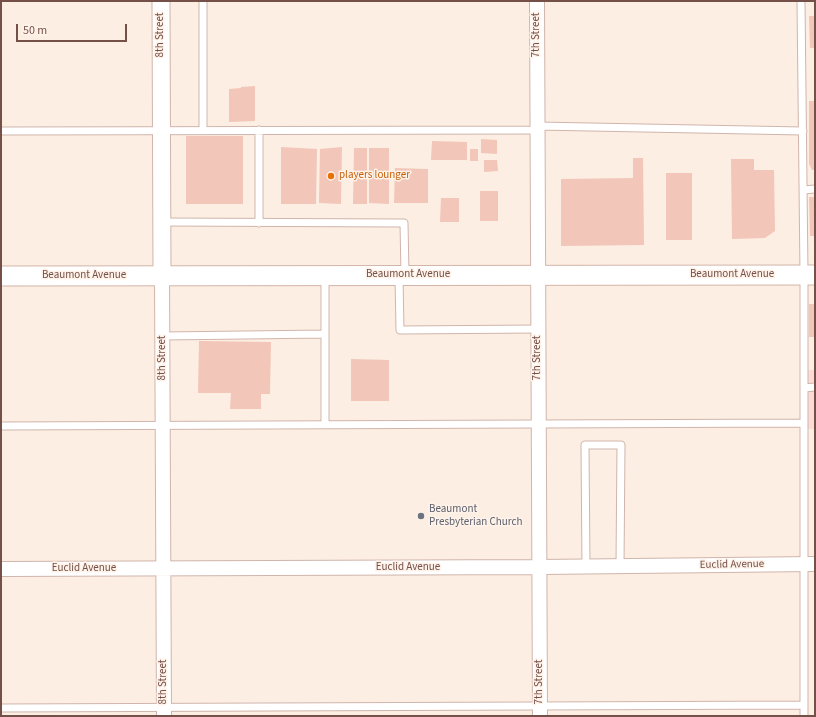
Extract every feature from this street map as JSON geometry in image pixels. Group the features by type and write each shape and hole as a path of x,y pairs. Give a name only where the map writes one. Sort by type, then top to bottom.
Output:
{"main road":[{"name":"Beaumont Avenue","path":"1,276 810,275"}],"street":[{"name":"8th Street","path":"161,1 164,712"},
{"name":"7th Street","path":"537,1 540,711"},
{"name":"Euclid Avenue","path":"1,569 809,565"}],"lane":[{"path":"203,1 203,130"},
{"path":"801,1 803,190 810,275 804,388 809,565 804,716"},
{"path":"1,131 537,128 803,131"},
{"path":"259,130 259,223"},
{"path":"803,190 815,190"},
{"path":"162,222 404,223 400,330 538,329"},
{"path":"325,275 325,425"},
{"path":"163,336 325,334"},
{"path":"804,388 815,387"},
{"path":"1,426 804,423"},
{"path":"586,567 585,445 621,445 620,566"},
{"path":"1,708 164,712 540,711 804,705"}],"shaded area":[{"path":"808,370 815,370 815,429 808,429"}],"building":[{"path":"809,16 815,16 815,48 810,48"},
{"path":"255,86 255,121 229,122 229,89"},
{"path":"809,101 815,101 815,170 812,170 809,164"},
{"path":"186,136 243,136 243,204 186,204"},
{"path":"481,139 497,140 497,154 481,153"},
{"path":"432,141 467,142 467,160 431,160"},
{"path":"281,147 317,149 316,204 281,204"},
{"name":"players lounger","path":"342,147 341,204 319,203 320,149"},
{"path":"354,148 367,148 367,204 353,204"},
{"path":"369,148 389,148 389,204 369,203"},
{"path":"470,149 478,149 478,161 470,161"},
{"path":"633,158 643,158 644,245 561,246 561,179 633,178"},
{"path":"731,159 754,159 754,170 774,170 775,231 765,238 732,239"},
{"path":"484,160 497,160 498,171 484,172"},
{"path":"395,168 428,169 428,203 394,203"},
{"path":"666,173 692,173 692,240 666,240"},
{"path":"480,191 498,191 498,221 480,221"},
{"path":"809,197 815,197 815,236 810,236"},
{"path":"441,198 459,198 459,222 440,222"},
{"path":"809,304 815,304 815,337 809,337"},
{"path":"199,341 271,342 270,394 261,394 261,409 230,409 231,393 198,393"},
{"path":"351,359 389,360 389,401 351,401"}],"place":[{"name":"players lounger","path":"331,176"},
{"name":"Beaumont Presbyterian Church","path":"421,516"}]}
